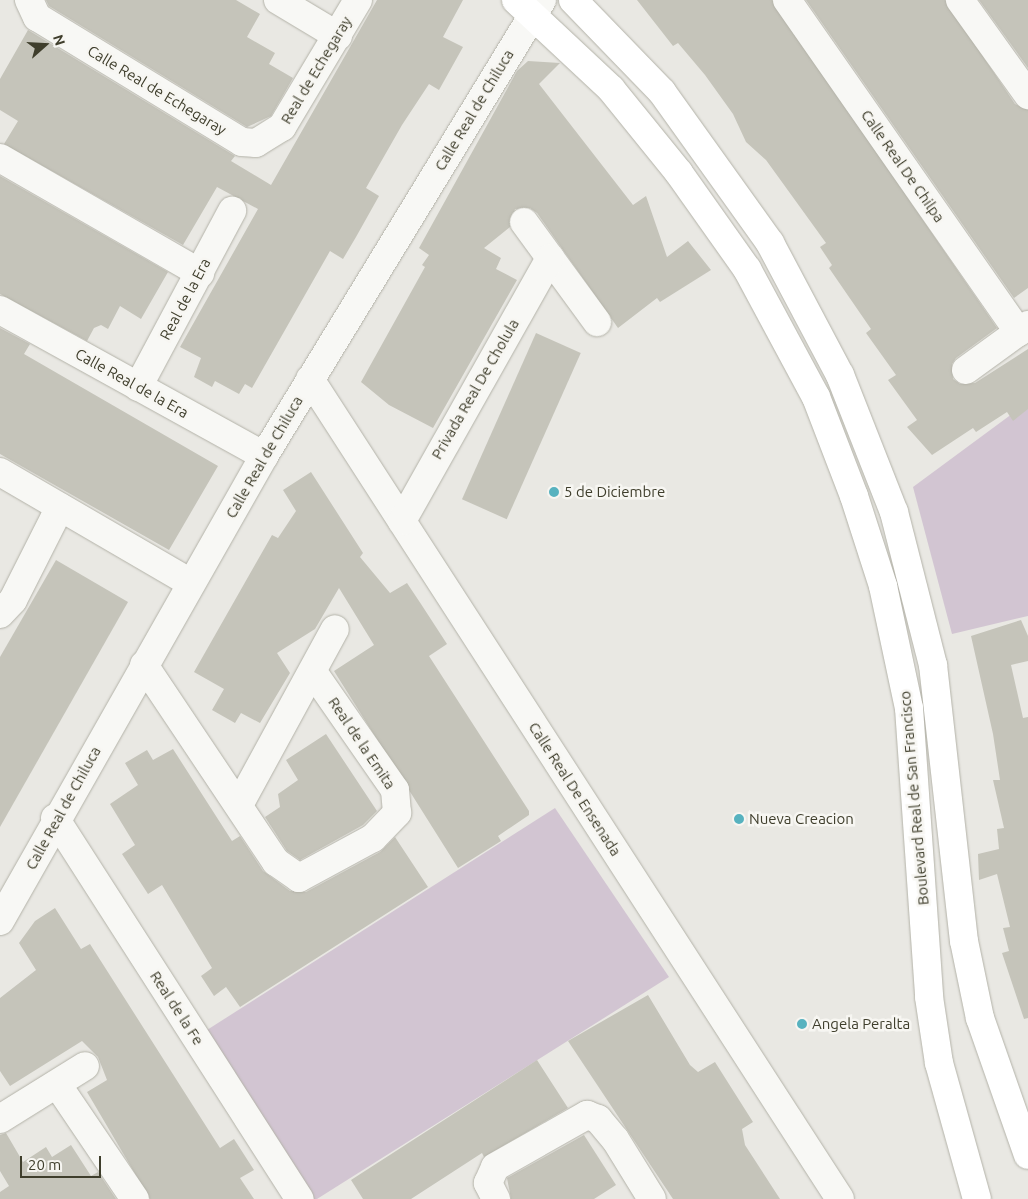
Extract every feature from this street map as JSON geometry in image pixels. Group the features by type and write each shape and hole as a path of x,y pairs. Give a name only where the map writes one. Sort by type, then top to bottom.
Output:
{"main road":[{"path":"573,0 662,92 764,235 840,375 894,512 933,665 964,941 980,1018 1028,1156"},
{"name":"Boulevard Real de San Francisco","path":"530,5 610,89 679,172 748,270 816,397 854,496 883,586 909,708 929,997 939,1063 977,1199"}],"street":[{"name":"Calle Real de Echegaray","path":"29,0 37,17 242,142"},
{"path":"278,0 338,36"},
{"name":"Real de Echegaray","path":"242,142 256,143 282,127 358,0"},
{"name":"Calle Real De Chilpa","path":"787,0 1024,328 966,370"},
{"path":"960,0 1028,95"},
{"name":"Calle Real de Chiluca","path":"0,921 55,818 264,456 530,5"},
{"path":"0,158 200,273"},
{"name":"Real de la Era","path":"138,387 232,211"},
{"path":"524,222 598,322"},
{"name":"Privada Real De Cholula","path":"402,521 550,258"},
{"name":"Calle Real de la Era","path":"0,310 264,456"},
{"name":"Calle Real De Ensenada","path":"310,379 840,1199"},
{"path":"0,472 191,583"},
{"path":"0,614 13,600 60,507"},
{"path":"239,805 335,629"},
{"name":"Real de la Emita","path":"144,664 282,870 299,878 373,838 397,813 395,790 313,672"},
{"name":"Real de la Fe","path":"55,818 300,1199"},
{"path":"0,1119 84,1066"},
{"path":"57,1084 135,1199"},
{"path":"496,1199 488,1183 495,1167 587,1115 598,1119 615,1139 652,1199"}],"shaded area":[{"path":"1028,402 1028,616 952,634 913,487"},
{"path":"555,808 669,977 317,1199 300,1199 196,1037"}],"building":[{"path":"46,0 236,0 260,14 247,37 275,53 269,64 293,78 271,116 247,127 49,6"},
{"path":"377,0 463,0 443,37 463,47 439,90 429,84 402,125 366,188 379,196 356,237 343,259 330,251 252,388 245,384 239,394 215,381 212,387 194,377 201,358 180,347 258,209 217,187 183,245 4,144 18,121 0,110 0,79 28,30 235,156 231,161 271,185"},
{"path":"637,0 772,0 997,328 956,358 952,364 953,379 960,384 975,383 1028,349 1028,409 1013,421 1007,412 976,432 973,428 932,455 907,427 917,420 888,380 896,375 866,333 871,329 829,268 832,265 820,247 826,243 766,160 746,142 733,114 705,75 678,43 673,46"},
{"path":"806,0 945,0 1015,104 1028,110 1028,288 1014,298"},
{"path":"979,0 1028,0 1028,68"},
{"path":"528,61 560,63 539,84 633,205 646,196 667,257 688,241 711,270 660,302 657,298 618,328 537,213 530,208 515,209 510,227 484,248 501,258 496,269 517,280 433,428 389,405 361,382 425,267 422,265 429,255 419,248 517,71"},
{"path":"0,176 168,272 141,319 120,306 108,329 101,325 94,328 87,341 0,294"},
{"path":"0,328 30,344 24,354 218,466 169,550 0,454"},
{"path":"536,333 581,353 507,519 462,499"},
{"path":"311,472 363,553 360,557 390,593 407,583 447,644 429,656 529,811 529,815 498,836 501,841 458,868 334,671 374,645 339,588 315,629 277,653 290,673 260,723 241,713 235,723 212,710 224,689 194,672 272,535 278,538 296,511 283,490"},
{"path":"56,560 128,602 0,827 0,657"},
{"path":"1021,620 1028,636 1028,661 1011,665 1023,718 1028,717 1028,1018 1024,1019 1002,953 1009,951 1003,928 1010,927 997,874 979,880 978,854 999,849 997,829 1004,828 993,780 1000,780 993,734 971,636"},
{"path":"326,734 377,811 363,825 300,860 287,851 265,817 280,807 278,794 298,780 286,760"},
{"path":"173,749 232,841 240,836 263,871 290,891 306,892 380,852 395,837 428,887 240,1007 226,987 214,996 201,976 212,968 162,885 148,894 122,854 135,845 110,804 138,785 125,763 147,750 153,760"},
{"path":"55,908 81,949 90,944 220,1148 234,1139 254,1170 240,1178 254,1199 150,1199 87,1092 107,1080 98,1057 82,1041 10,1086 0,1071 0,998 36,970 19,943 35,921"},
{"path":"648,995 690,1065 698,1072 715,1062 753,1122 742,1129 745,1145 780,1199 673,1199 568,1041"},
{"path":"537,1060 568,1108 484,1157 482,1153 411,1199 363,1199 351,1180"},
{"path":"6,1133 23,1162 46,1147 52,1157 71,1145 91,1176 98,1172 116,1199 0,1199 0,1192 9,1186 0,1171 0,1135"},
{"path":"584,1135 616,1185 594,1199 511,1199 507,1178"}],"place":[{"name":"5 de Diciembre","path":"554,492"},
{"name":"Nueva Creacion","path":"739,819"},
{"name":"Angela Peralta","path":"802,1024"}]}
